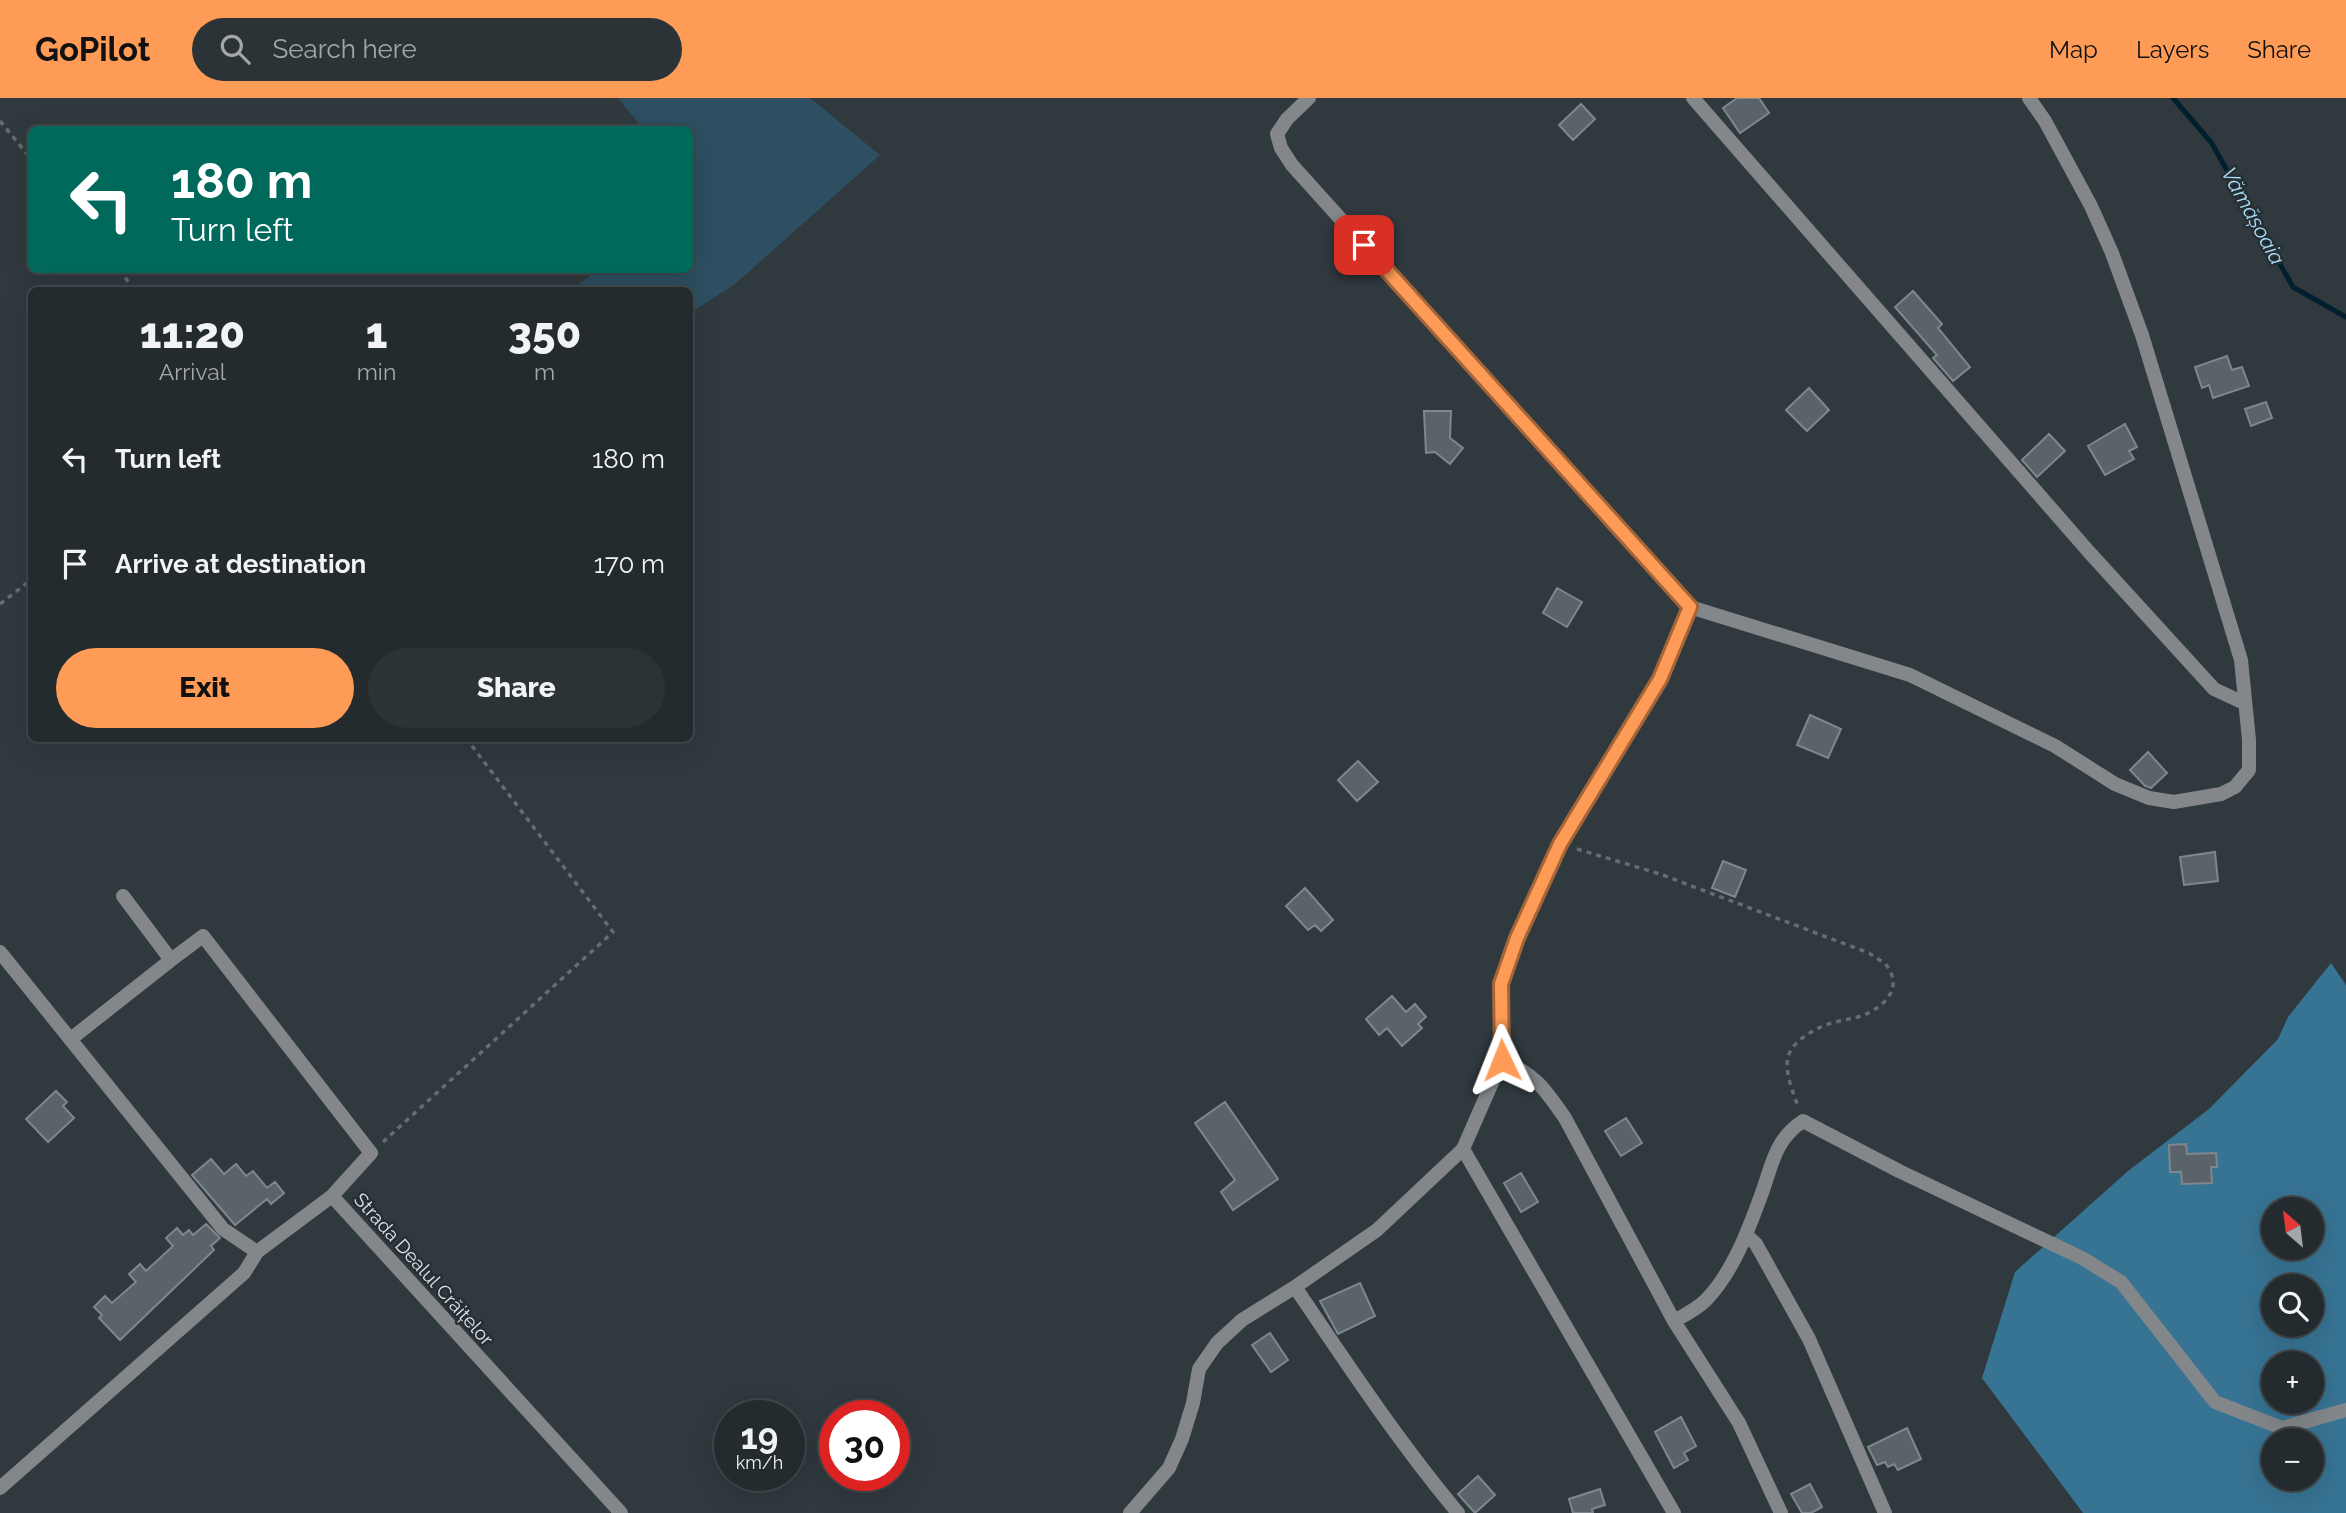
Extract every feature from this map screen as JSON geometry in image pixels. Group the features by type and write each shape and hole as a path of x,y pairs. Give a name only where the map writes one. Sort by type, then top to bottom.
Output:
{"street":[{"path":"1309,98 1287,119 1278,134 1281,148 1292,165 1690,607 1910,675 2055,746 2115,784 2149,799 2174,802 2221,794 2235,787 2249,769 2249,740 2241,660 2137,323 2112,253 2091,206 2045,121 2029,98"},
{"path":"1693,98 2098,562 2214,689 2244,703"},
{"path":"1130,1513 1169,1468 1182,1439 1193,1403 1199,1369 1217,1343 1242,1320 1377,1230 1463,1149 1502,1060 1501,984 1507,961 1560,844 1660,679 1690,607"},
{"path":"123,896 171,960"},
{"path":"72,1038 202,936 371,1153 332,1196"},
{"path":"0,952 223,1228 257,1252"},
{"path":"1502,1060 1525,1070 1546,1091 1565,1118 1674,1321 1740,1423 1781,1513"},
{"path":"1674,1321 1705,1301 1723,1278 1746,1235 1776,1150 1790,1130 1803,1121 1899,1171 2082,1258 2121,1282 2215,1402 2282,1428 2346,1410"},
{"path":"1463,1149 1674,1513"},
{"name":"Strada Dealul Crăițelor","path":"0,1488 244,1273 257,1252 332,1196 621,1513"},
{"path":"1746,1235 1756,1244 1810,1339 1885,1513"},
{"path":"1295,1287 1366,1393 1458,1513"}],"path":[{"path":"0,121 28,155"},
{"path":"121,273 133,287"},
{"path":"0,604 28,582"},
{"path":"371,1153 613,932 469,742"},
{"path":"1560,844 1673,878 1869,953 1886,965 1894,984 1887,1000 1864,1014 1819,1028 1798,1041 1788,1055 1793,1091 1803,1121"}],"shaded area":[{"path":"618,98 810,98 880,155 734,285 693,311 693,287 575,287 594,273 693,273 693,126 641,126"},
{"path":"2331,963 2346,985 2346,1513 2083,1513 1982,1378 2015,1272 2128,1171 2209,1109 2278,1039 2288,1017"}],"building":[{"path":"1737,98 1759,98 1769,113 1740,133 1723,108"},
{"path":"1581,104 1595,119 1573,140 1559,125"},
{"path":"1913,291 1942,324 1938,328 1970,367 1953,381 1933,358 1937,355 1895,307"},
{"path":"2227,356 2232,370 2242,367 2249,386 2213,398 2209,385 2202,388 2195,367"},
{"path":"1809,388 1829,410 1807,431 1786,410"},
{"path":"2266,402 2272,418 2251,426 2245,409"},
{"path":"1424,411 1451,411 1450,438 1463,448 1450,464 1435,452 1426,453"},
{"path":"2125,424 2137,447 2129,451 2134,459 2105,475 2088,446"},
{"path":"2049,434 2065,451 2037,477 2022,460"},
{"path":"1557,588 1582,602 1567,627 1543,613"},
{"path":"1810,715 1841,729 1828,758 1797,745"},
{"path":"2148,752 2167,773 2151,788 2145,786 2130,770"},
{"path":"1358,761 1378,782 1357,801 1338,780"},
{"path":"2215,852 2218,881 2184,885 2180,857"},
{"path":"1723,861 1746,870 1735,897 1712,888"},
{"path":"1305,888 1333,920 1321,931 1315,925 1308,930 1286,906"},
{"path":"1392,996 1406,1012 1415,1004 1426,1017 1418,1024 1422,1028 1402,1046 1387,1028 1379,1035 1366,1019"},
{"path":"56,1091 67,1102 63,1106 74,1118 48,1142 26,1119"},
{"path":"1225,1102 1278,1179 1233,1210 1221,1192 1235,1180 1195,1123"},
{"path":"1626,1118 1642,1143 1621,1156 1605,1131"},
{"path":"2186,1144 2187,1154 2216,1153 2217,1167 2211,1167 2212,1183 2182,1184 2181,1172 2170,1172 2169,1145"},
{"path":"211,1159 224,1174 236,1164 246,1176 253,1171 267,1188 275,1182 284,1193 271,1204 267,1199 235,1225 192,1175"},
{"path":"1521,1173 1538,1202 1521,1212 1504,1183"},
{"path":"206,1224 220,1238 211,1246 214,1250 120,1340 99,1318 102,1315 94,1307 105,1296 112,1303 136,1282 129,1274 140,1264 146,1271 173,1246 166,1238 177,1228 183,1235 189,1230 193,1235"},
{"path":"1360,1283 1375,1316 1338,1334 1320,1301"},
{"path":"1270,1333 1288,1360 1271,1372 1252,1345"},
{"path":"1681,1417 1696,1446 1684,1453 1688,1460 1674,1468 1655,1432"},
{"path":"1907,1428 1921,1459 1898,1470 1894,1464 1888,1467 1885,1462 1877,1465 1868,1447"},
{"path":"1478,1476 1495,1495 1475,1513 1458,1494"},
{"path":"1810,1484 1822,1507 1811,1513 1802,1513 1791,1494"},
{"path":"1600,1489 1605,1505 1592,1509 1593,1513 1573,1513 1569,1499"}],"waterway":[{"name":"Vămășoaia","path":"2173,98 2211,142 2293,287 2346,317"}],"route":[{"path":"1364,245 1690,607 1660,679 1560,844 1507,961 1501,984 1502,1060"}]}
